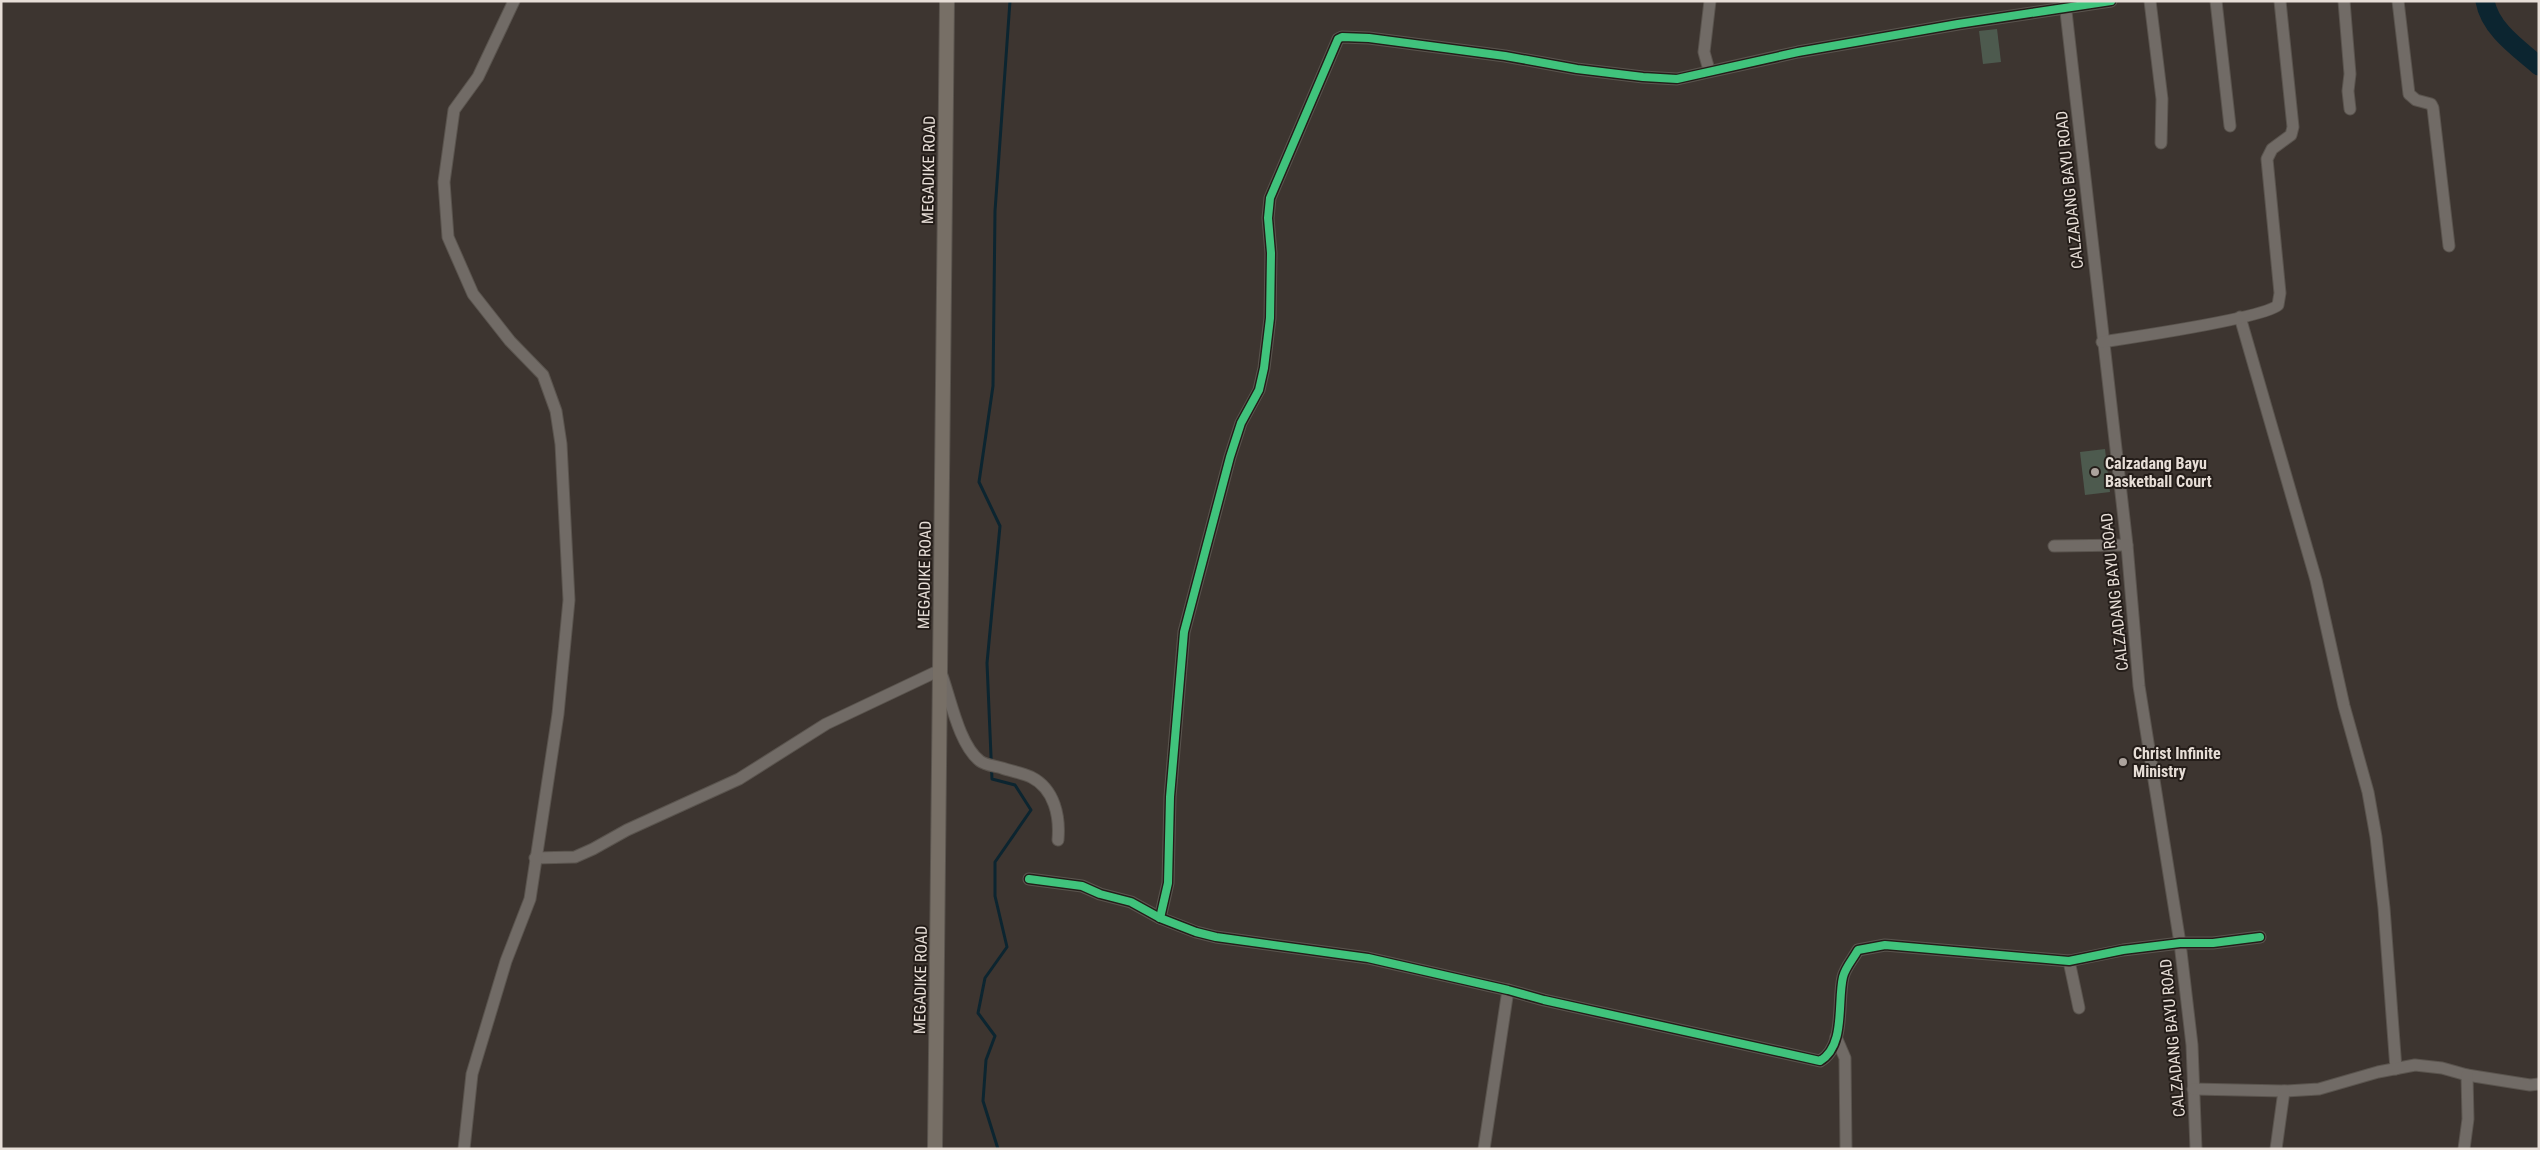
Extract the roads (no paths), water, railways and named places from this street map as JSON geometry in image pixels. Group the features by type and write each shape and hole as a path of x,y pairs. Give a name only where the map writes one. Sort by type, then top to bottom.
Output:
{"main road":[{"name":"MEGADIKE ROAD","path":"935,1149 947,1"}],"street":[{"path":"464,1149 472,1074 506,961 530,899 534,858 558,714 569,600 561,444 556,411 542,375 510,341 473,294 448,237 444,182 454,110 478,77 514,1"},
{"path":"1709,70 1704,52 1710,1"},
{"path":"1160,918 1168,883 1170,797 1184,632 1230,457 1241,423 1259,390 1264,368 1270,318 1271,253 1268,218 1270,198 1338,39 1342,37 1368,38 1505,56 1563,67 1660,79 1676,78 1709,70 2065,5 2111,1"},
{"path":"2150,1 2162,99 2161,143"},
{"path":"2216,1 2230,126"},
{"path":"2102,342 2240,317 2274,308 2279,300 2267,160 2272,148 2292,135 2293,127 2280,1"},
{"path":"2344,1 2350,74 2348,91 2350,109"},
{"path":"2398,1 2409,94 2416,100 2431,104 2433,108 2449,246"},
{"name":"CALZADANG BAYU ROAD","path":"2065,5 2102,342 2127,545 2139,686 2180,943 2192,1045 2196,1149"},
{"path":"2240,317 2316,580 2344,706 2368,792 2376,837 2384,908 2396,1069"},
{"path":"2054,546 2127,545"},
{"path":"534,858 575,857 593,849 627,830 739,779 826,724 940,670 949,693 953,714 967,744 980,761 1032,778 1045,789 1055,802 1060,823 1058,840"},
{"path":"1029,878 1082,886 1100,894 1131,902 1160,918 1196,932 1225,939 1368,958 1544,1000 1820,1061 1827,1057 1836,1037 1843,976 1858,950 1885,946 2069,961 2180,943 2213,943 2260,937"},
{"path":"2069,961 2079,1008"},
{"path":"1484,1149 1508,990"},
{"path":"1836,1037 1845,1058 1846,1149"},
{"path":"2193,1089 2284,1091 2319,1089 2415,1065 2432,1066 2467,1075 2530,1085 2539,1084"},
{"path":"2464,1149 2468,1119 2467,1075"},
{"path":"2276,1149 2284,1091"}],"waterway":[{"path":"998,1149 983,1101 986,1060 995,1036 978,1013 985,978 1007,947 995,896 995,862 1031,810 1015,785 992,779 987,663 1000,526 979,482 993,386 995,211 1010,1"},
{"path":"2485,1 2488,11 2499,29 2514,45 2539,66"}],"place":[{"name":"Calzadang Bayu Basketball Court","path":"2095,472"},
{"name":"Christ Infinite Ministry","path":"2123,762"}]}
